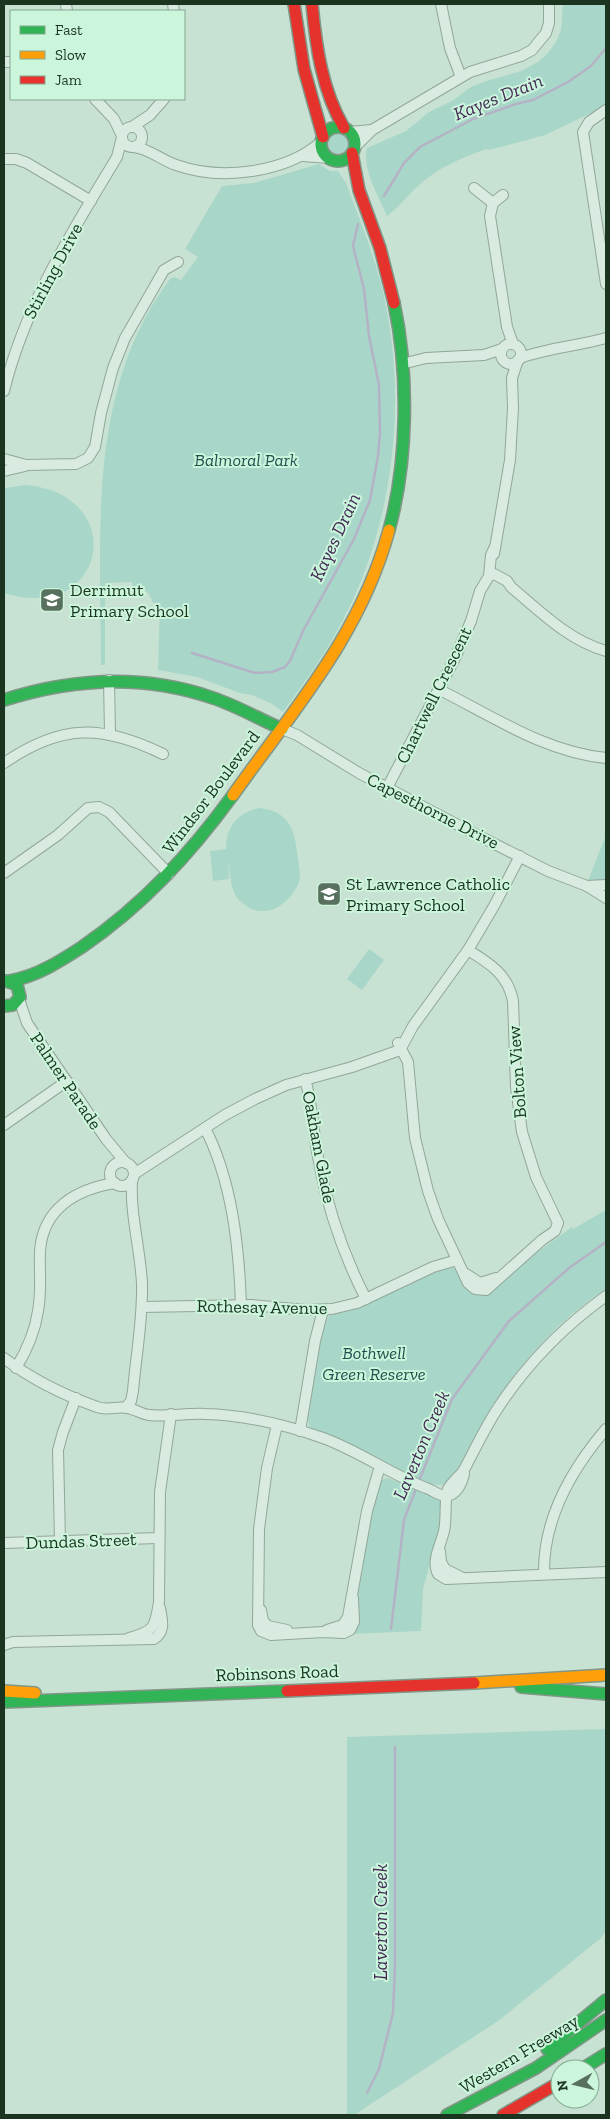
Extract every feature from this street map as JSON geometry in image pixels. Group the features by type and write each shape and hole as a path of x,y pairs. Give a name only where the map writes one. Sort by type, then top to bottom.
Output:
{"main road":[{"path":"294,4 304,69 322,139 322,151 330,159 342,161 353,150 354,139 336,116 329,97 314,24 312,4"},
{"path":"296,26 314,24"},
{"path":"322,139 334,128 347,130"},
{"name":"Windsor Boulevard","path":"19,998 38,974 109,928 169,874 201,838 282,729 338,648 367,590 399,469 404,406 398,320 385,264 373,227 354,180 353,150"},
{"name":"Windsor Boulevard","path":"330,159 354,180"},
{"path":"4,700 52,686 109,680 135,681 185,690 240,708 282,729"},
{"name":"Windsor Boulevard","path":"6,981 38,974"},
{"path":"5,1006 13,1005 19,998 17,985 6,981"},
{"name":"Robinsons Road","path":"4,1702 456,1684 606,1675"},
{"name":"Robinsons Road","path":"456,1684 606,1694"},
{"name":"Robinsons Road","path":"4,1691 100,1698"},
{"path":"510,2083 542,2052 606,2000"},
{"name":"Western Freeway","path":"448,2115 536,2068 606,2020"},
{"path":"503,2115 550,2088"}],"street":[{"path":"442,4 450,48 461,77"},
{"path":"353,150 372,130 461,77 478,69 527,54 536,47 548,28 549,4"},
{"path":"96,100 114,119 127,145 153,153 195,171 218,174 242,173 303,156 330,159"},
{"path":"122,137 124,131 150,115 163,100"},
{"path":"606,110 589,122 583,132 606,284"},
{"path":"133,147 139,144 150,115"},
{"path":"114,119 140,131 142,138 153,153"},
{"path":"347,130 372,130"},
{"name":"Stirling Drive","path":"4,391 6,371 40,290 117,157 122,137"},
{"path":"303,156 322,139"},
{"name":"Stirling Drive","path":"117,157 133,147"},
{"path":"4,159 16,159 27,163 91,201"},
{"path":"474,188 493,203"},
{"path":"503,194 493,203 490,216 509,347"},
{"path":"26,465 4,460 4,470 26,465 76,464 88,458 95,446 101,412 113,368 126,338 164,270 178,262"},
{"path":"484,355 513,363 538,352 576,346 606,338"},
{"path":"402,360 416,356 426,358 484,355 509,347 538,352"},
{"path":"509,347 520,352 519,359"},
{"path":"506,362 501,354 509,347"},
{"name":"Chartwell Crescent","path":"512,378 519,359"},
{"name":"Chartwell Crescent","path":"387,788 440,690 478,601 492,577 491,555 495,547 510,460 513,408 512,378 506,362"},
{"path":"492,577 511,587 564,631 594,647 606,650"},
{"path":"109,680 110,733"},
{"path":"440,690 545,744 565,751 606,758"},
{"name":"Capesthorne Drive","path":"282,729 297,735 387,788 475,834 548,871 587,886 606,897"},
{"path":"4,763 31,746 52,738 83,732 110,733 140,743 163,754"},
{"path":"4,873 58,835 88,808 99,806 109,812 169,874"},
{"path":"93,1187 124,1185 151,1161 255,1099 306,1079 352,1067 397,1048 404,1033 413,1026 468,950 520,856"},
{"name":"Capesthorne Drive","path":"587,886 606,885"},
{"path":"606,892 606,897"},
{"name":"Bolton View","path":"455,1256 475,1286 488,1282 501,1276 542,1240 551,1226 550,1209 531,1163 519,1115 516,1087 513,1001 510,989 498,971 468,950"},
{"name":"Palmer Parade","path":"19,998 27,1023 106,1139 127,1163"},
{"name":"Palmer Parade","path":"5,1006 27,1023"},
{"path":"397,1048 406,1056 413,1122 420,1164 438,1218 455,1256"},
{"name":"Oakham Glade","path":"306,1079 326,1196 345,1252 366,1299"},
{"path":"4,1125 67,1082"},
{"path":"205,1128 216,1153 230,1206 239,1264 241,1305"},
{"name":"Palmer Parade","path":"106,1139 112,1157 112,1169"},
{"path":"16,1368 30,1343 38,1312 41,1286 40,1248 45,1229 54,1214 66,1201 93,1187 120,1162 151,1161"},
{"path":"127,1163 133,1177 132,1207 140,1262 142,1307 135,1369 127,1390 127,1403"},
{"path":"112,1169 111,1178 124,1192 132,1207"},
{"name":"Rothesay Avenue","path":"142,1307 241,1305 319,1310 349,1305 366,1299 455,1256"},
{"path":"4,1358 16,1368 48,1386 102,1408 127,1403 171,1414 229,1415 277,1425 341,1445 400,1477 438,1494 449,1493 461,1484 464,1470 492,1418 518,1380 550,1343 586,1310 606,1296"},
{"path":"300,1431 319,1310"},
{"path":"60,1541 58,1450 76,1398"},
{"path":"7,1642 130,1638 145,1634 152,1629 159,1602 158,1538 160,1486 171,1414"},
{"path":"277,1425 267,1468 261,1514 258,1572 258,1599 264,1620 268,1626 299,1632 323,1632 339,1627 347,1621 353,1598 362,1536 380,1466"},
{"path":"544,1574 545,1541 552,1518 576,1470 606,1428"},
{"path":"449,1493 453,1510 447,1519 440,1547 441,1572 463,1577 606,1572"},
{"name":"Dundas Street","path":"4,1543 158,1538"}],"green space":[{"path":"563,4 606,4 606,106 545,135 489,150 486,149 450,164 425,180 387,216 369,174 366,156 367,148 406,131 429,112 452,101 471,87 521,71 538,62 548,53 557,40 561,30"},
{"path":"334,134 342,134 348,140 348,148 342,154 334,154 328,148 328,140"},
{"name":"Balmoral Park","path":"319,164 330,171 338,171 346,183 380,280 389,322 394,365 395,409 386,497 375,540 361,581 330,644 283,712 272,704 252,695 240,693 197,677 158,670 160,603 153,603 148,593 144,590 133,589 132,582 105,583 105,665 101,665 100,565 104,464 111,416 124,368 143,322 170,279 174,277 181,280 198,257 185,249 222,186 254,183"},
{"path":"26,485 59,494 81,511 92,532 93,555 83,576 65,591 39,598 4,593 4,488"},
{"path":"259,808 278,813 289,824 295,840 300,873 299,882 288,899 274,909 265,911 247,907 236,896 231,881 228,860 229,879 213,881 210,851 226,849 228,834 234,822 245,813"},
{"path":"606,835 606,882 588,881"},
{"path":"369,949 384,960 362,990 347,979"},
{"name":"Bothwell Green Reserve","path":"606,1210 606,1289 560,1325 520,1368 497,1399 458,1470 447,1483 438,1485 413,1478 351,1445 323,1435 309,1426 308,1417 318,1347 326,1321 331,1314 449,1267 456,1269 471,1290 528,1259 572,1227 573,1229"},
{"path":"387,1478 436,1496 441,1500 444,1512 423,1589 421,1631 349,1634 357,1606 367,1525 380,1481"},
{"path":"606,1729 606,1931 601,1938 498,2021 354,2115 347,2115 347,1737"}],"waterway":[{"name":"Kayes Drain","path":"384,196 404,163 420,147 473,119 533,100 568,82 591,66 606,48"},
{"name":"Kayes Drain","path":"192,653 255,673 272,672 285,667 290,661 303,631 354,539 370,500 380,433 379,385 369,336 364,289 353,246 358,224"},
{"name":"Laverton Creek","path":"419,1481 452,1399 509,1321 569,1268 606,1242"},
{"name":"Laverton Creek","path":"391,1629 404,1520 417,1486"},
{"name":"Laverton Creek","path":"367,2093 379,2069 393,2013 395,1966 395,1747"}],"traffic: fast":[{"path":"338,127 350,132 355,144 350,156 338,161 326,156 321,144 326,132 338,127"},
{"path":"389,530 400,475 404,417 402,358 394,303"},
{"path":"4,700 56,687 82,683 135,682 187,690 213,698 282,729"},
{"path":"10,981 29,976 56,963 82,947 125,914 182,858 233,795"},
{"path":"4,1006 13,1005 20,997 17,985 6,981"},
{"path":"521,1687 606,1694"},
{"path":"4,1702 287,1691"},
{"path":"547,2049 606,2000"},
{"path":"447,2115 536,2068 606,2020"},
{"path":"598,2059 606,2054"}],"traffic: slow":[{"path":"233,795 302,701 343,637 377,568 389,530"},
{"path":"474,1683 606,1675"},
{"path":"4,1691 35,1693"}],"traffic: jam":[{"path":"294,4 304,69 323,137"},
{"path":"312,4 321,68 330,99 344,128"},
{"path":"352,153 359,190 380,248 394,303"},
{"path":"287,1691 474,1683"},
{"path":"503,2115 550,2088"}],"place":[{"name":"Derrimut Primary School","path":"52,600"},
{"name":"St Lawrence Catholic Primary School","path":"329,894"}]}
